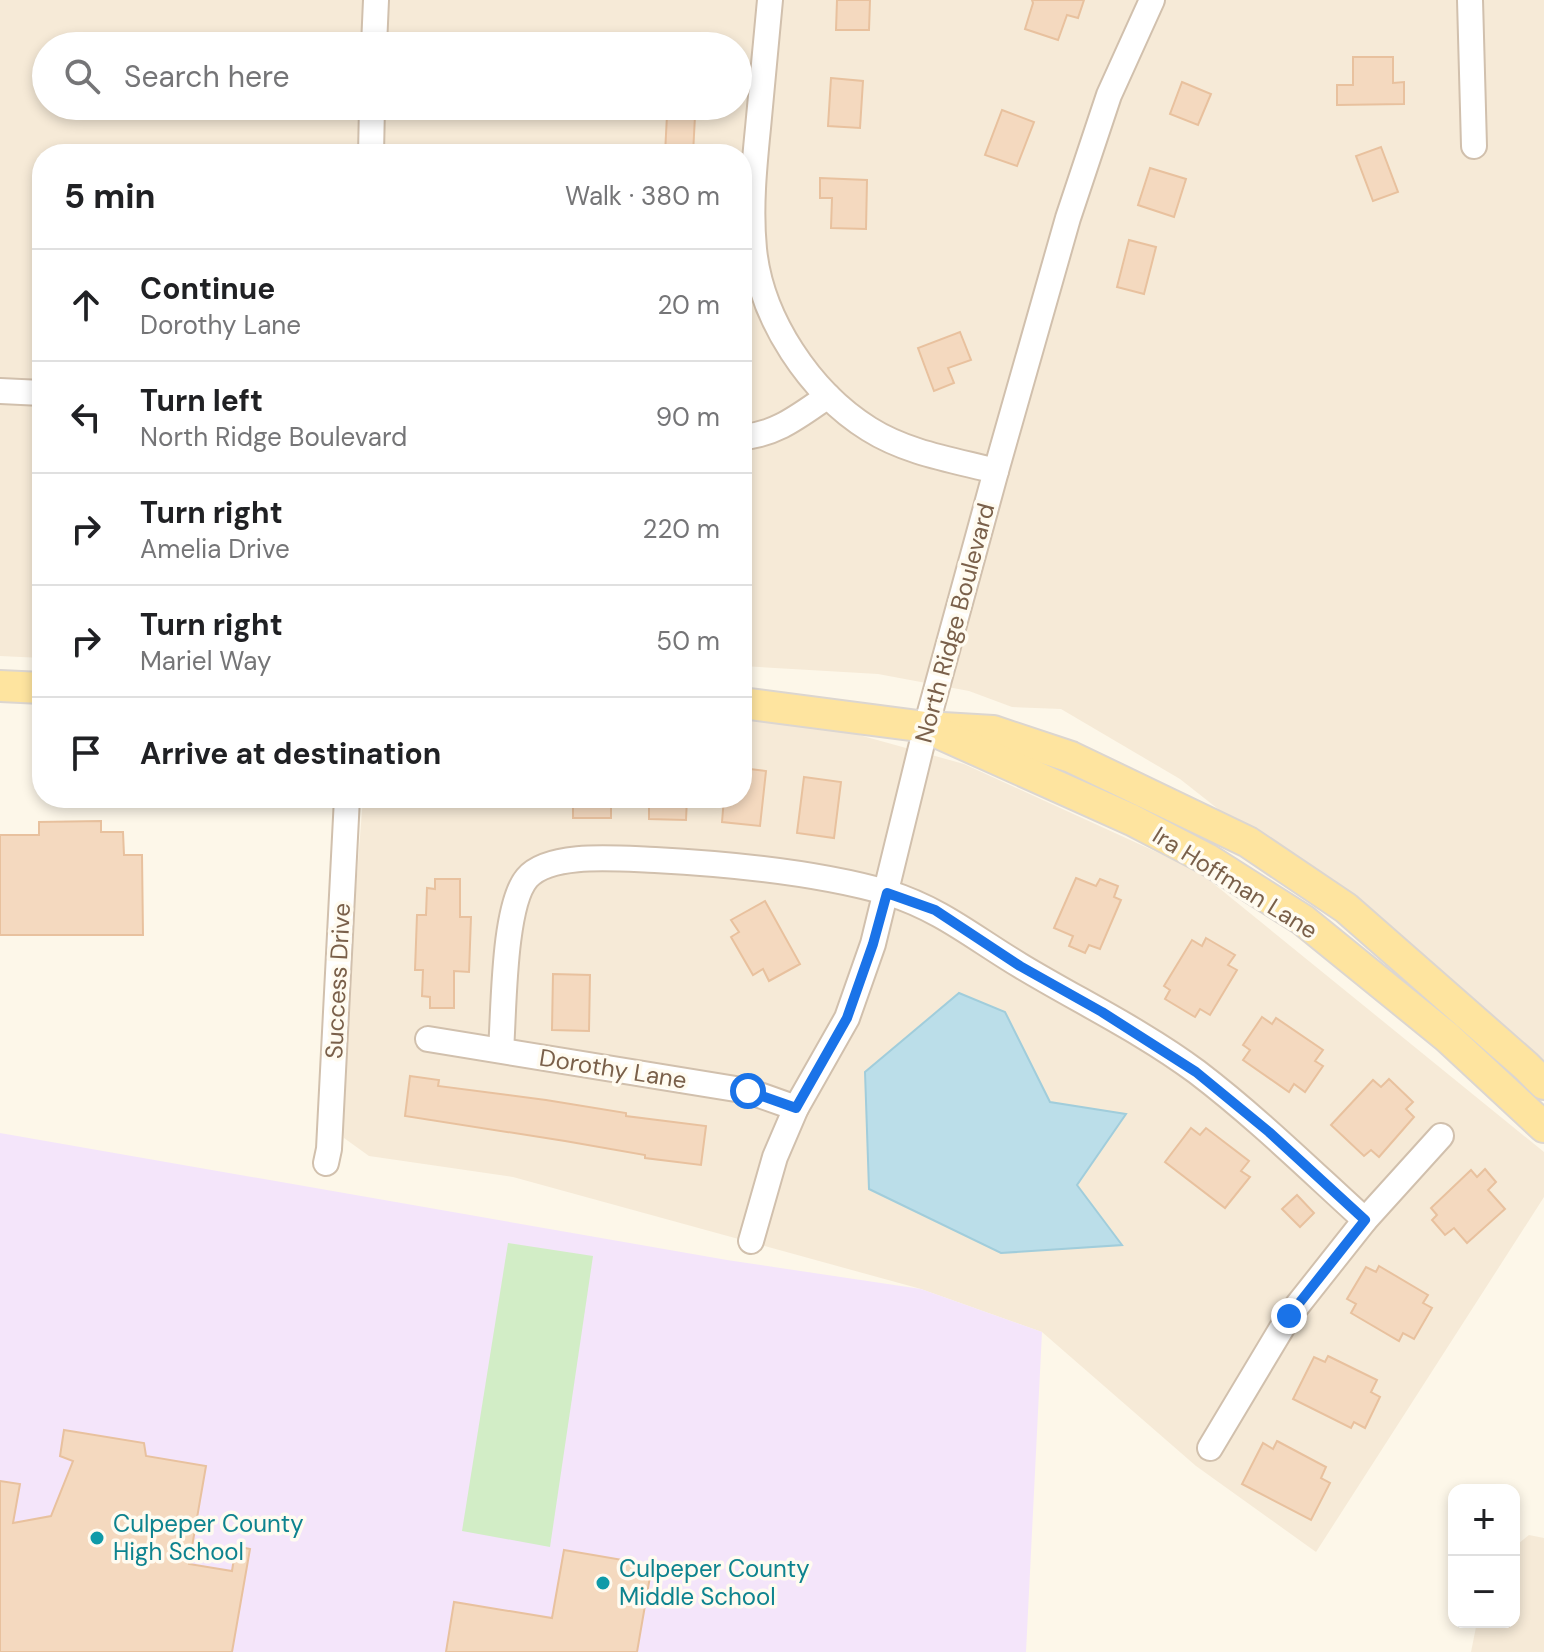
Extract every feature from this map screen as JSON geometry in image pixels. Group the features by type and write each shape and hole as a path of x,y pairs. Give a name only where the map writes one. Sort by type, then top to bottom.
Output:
{"main road":[{"path":"0,686 32,688"},
{"name":"Ira Hoffman Lane","path":"752,704 926,727 993,731 1071,757 1248,842 1346,908 1544,1084"},
{"name":"Ira Hoffman Lane","path":"926,727 1132,820 1207,859 1303,920 1447,1037 1544,1127"}],"street":[{"path":"375,32 376,0"},
{"path":"770,0 752,196 754,252 769,306 795,359 828,396 869,429 918,452 996,471"},
{"name":"North Ridge Boulevard","path":"751,1241 775,1157 796,1108 847,1018 873,944 926,727 1068,218 1109,95 1152,0"},
{"path":"1470,0 1474,146"},
{"path":"371,144 372,120"},
{"path":"0,391 32,393"},
{"path":"752,436 778,429 828,396"},
{"name":"Success Drive","path":"326,1163 346,808"},
{"path":"501,1050 509,933 518,894 527,878 543,866 587,858 728,864 887,893 935,910 1020,966 1102,1012 1196,1072 1269,1132 1365,1220"},
{"name":"Dorothy Lane","path":"428,1039 748,1091 796,1108"},
{"path":"1210,1448 1289,1316 1365,1220 1441,1136"}],"shaded area":[{"path":"0,0 1544,0 1544,1066 1180,779 1061,709 1012,707 969,691 878,674 752,667 752,144 32,144 32,658 0,656"},
{"path":"752,718 841,730 964,764 1198,871 1544,1152 1544,1197 1316,1552 1196,1466 1042,1332 921,1289 513,1177 369,1156 344,1138 341,1083 362,808 752,808"},
{"path":"0,1133 727,1260 921,1289 1042,1332 1026,1652 0,1652"},
{"path":"1529,1535 1544,1538 1544,1652 1471,1652 1476,1628 1520,1628 1520,1542"}],"green space":[{"path":"508,1243 593,1256 550,1547 462,1531"}],"water":[{"path":"959,993 1005,1012 1050,1102 1126,1114 1077,1185 1122,1245 1001,1253 869,1189 865,1072"}],"building":[{"path":"837,0 870,0 869,30 836,30"},
{"path":"1032,0 1084,0 1078,18 1067,15 1058,40 1025,29"},
{"path":"1353,57 1393,57 1393,83 1404,82 1404,104 1337,105 1337,85 1353,85"},
{"path":"831,78 863,81 860,128 828,126"},
{"path":"1182,82 1211,94 1198,125 1170,114"},
{"path":"1002,110 1034,122 1017,166 985,155"},
{"path":"667,120 695,120 694,144 666,144"},
{"path":"1381,147 1398,192 1373,201 1356,156"},
{"path":"1150,168 1186,179 1174,217 1138,205"},
{"path":"820,178 867,180 866,229 831,228 832,198 820,198"},
{"path":"1129,240 1156,247 1144,294 1117,287"},
{"path":"960,332 971,360 948,368 954,383 934,391 918,348"},
{"path":"752,769 766,771 760,826 722,822 723,808 752,808"},
{"path":"804,777 841,782 834,838 797,833"},
{"path":"573,808 611,808 611,818 573,818"},
{"path":"649,808 687,808 686,820 649,819"},
{"path":"101,821 101,832 123,832 124,855 142,855 143,935 0,935 0,835 39,835 39,822"},
{"path":"1076,878 1096,886 1100,879 1118,886 1114,897 1121,900 1100,949 1089,945 1085,953 1069,946 1073,936 1054,928"},
{"path":"435,879 460,879 460,917 471,917 469,972 454,971 454,1008 430,1008 430,997 422,996 423,970 415,970 417,915 426,915 427,888 435,889"},
{"path":"765,901 800,964 769,981 763,969 753,975 731,937 739,932 731,920"},
{"path":"1206,938 1235,955 1228,965 1237,970 1210,1015 1200,1009 1195,1017 1165,999 1170,990 1164,986 1192,940 1202,946"},
{"path":"553,974 590,975 589,1031 552,1030"},
{"path":"1262,1017 1272,1024 1276,1018 1323,1050 1315,1061 1323,1066 1305,1092 1294,1084 1289,1092 1243,1060 1250,1050 1243,1045"},
{"path":"410,1076 439,1080 438,1086 706,1126 701,1165 405,1116"},
{"path":"1389,1079 1413,1102 1406,1109 1414,1117 1379,1157 1371,1150 1364,1156 1331,1125 1373,1080 1381,1087"},
{"path":"1191,1128 1200,1135 1206,1128 1249,1161 1241,1171 1250,1177 1225,1208 1165,1162"},
{"path":"1485,1169 1496,1182 1488,1190 1505,1209 1467,1243 1454,1228 1445,1235 1432,1220 1437,1215 1431,1208 1471,1170 1477,1177"},
{"path":"1297,1195 1314,1213 1300,1227 1282,1209"},
{"path":"1379,1266 1428,1295 1423,1303 1432,1308 1414,1339 1403,1333 1399,1341 1351,1313 1356,1304 1347,1299 1366,1267 1376,1272"},
{"path":"1328,1356 1377,1380 1371,1392 1380,1397 1365,1428 1354,1422 1351,1428 1293,1399 1314,1357 1325,1362"},
{"name":"Culpeper County High School","path":"64,1430 144,1443 146,1456 206,1466 189,1564 232,1571 236,1546 250,1549 232,1652 0,1652 0,1481 20,1484 13,1523 51,1516 73,1461 60,1456"},
{"path":"1277,1441 1326,1467 1321,1478 1330,1483 1311,1520 1242,1484 1263,1443 1273,1449"},
{"name":"Culpeper County Middle School","path":"564,1550 652,1565 637,1652 446,1652 454,1602 552,1618"}],"place":[{"name":"Culpeper County High School","path":"97,1538"},
{"name":"Culpeper County Middle School","path":"603,1583"}],"route":[{"path":"748,1091 796,1108 847,1018 887,893 935,910 1020,966 1102,1012 1196,1072 1269,1132 1365,1220 1289,1316"}]}
